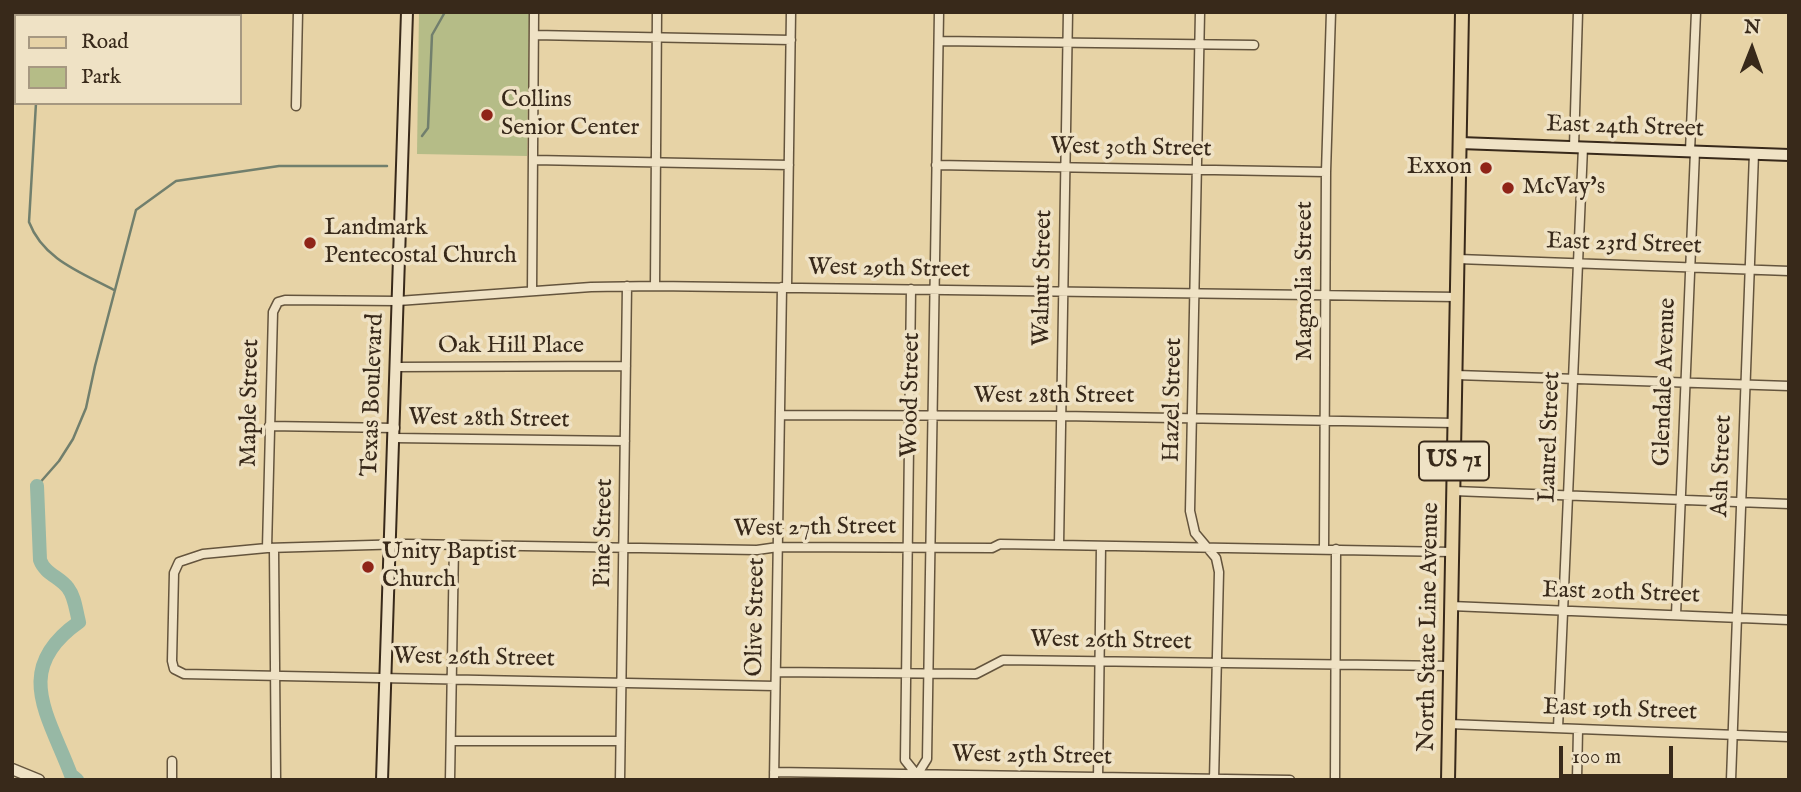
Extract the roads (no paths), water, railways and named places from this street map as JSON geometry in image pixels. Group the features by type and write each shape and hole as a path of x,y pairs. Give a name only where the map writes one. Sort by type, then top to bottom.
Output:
{"main road":[{"name":"Texas Boulevard","path":"382,780 407,12"},
{"name":"North State Line Avenue","path":"1448,780 1462,12"},
{"name":"East 24th Street","path":"1460,143 1789,155"}],"street":[{"path":"296,106 298,12"},
{"path":"532,291 534,12"},
{"path":"655,286 657,12"},
{"name":"Olive Street","path":"774,776 780,415 792,12"},
{"name":"Wood Street","path":"911,289 905,760 917,777 927,760 939,12"},
{"name":"Walnut Street","path":"1059,545 1068,12"},
{"name":"Hazel Street","path":"1200,12 1190,511 1195,533 1216,558 1219,572 1214,779"},
{"name":"Magnolia Street","path":"1324,549 1326,172 1331,12"},
{"name":"Laurel Street","path":"1558,728 1578,263 1578,12"},
{"name":"Glendale Avenue","path":"1676,615 1690,267 1696,12"},
{"path":"534,36 791,40"},
{"path":"939,40 1254,45"},
{"name":"Ash Street","path":"1731,780 1754,153"},
{"path":"534,160 789,165"},
{"name":"West 30th Street","path":"936,165 1326,172"},
{"name":"East 23rd Street","path":"1458,259 1789,271"},
{"name":"West 29th Street","path":"320,302 398,301 627,286 1457,297"},
{"name":"Pine Street","path":"621,780 627,286"},
{"name":"Maple Street","path":"276,780 277,676 270,549 274,307 285,300 320,302"},
{"name":"Oak Hill Place","path":"397,367 626,366"},
{"path":"1455,375 1789,386"},
{"name":"West 28th Street","path":"780,415 1062,416 1455,423"},
{"name":"West 28th Street","path":"270,426 625,441"},
{"path":"1454,491 1789,503"},
{"name":"West 27th Street","path":"174,669 174,573 179,562 204,554 389,545 757,550 778,547 992,548 1000,544 1452,552"},
{"path":"450,780 454,545"},
{"path":"1098,779 1101,546"},
{"path":"1335,780 1336,549"},
{"name":"East 20th Street","path":"1451,606 1789,620"},
{"name":"West 26th Street","path":"776,672 976,674 1003,660 1450,666"},
{"name":"West 26th Street","path":"174,669 184,674 775,686"},
{"name":"East 19th Street","path":"1449,724 1789,737"},
{"path":"1577,780 1578,729"},
{"path":"452,741 620,741"},
{"path":"172,761 172,780"},
{"path":"12,769 39,780"},
{"name":"West 25th Street","path":"774,776 1290,780"}],"waterway":[{"path":"422,136 428,128 432,35 445,12"},
{"path":"36,105 29,222 35,235 53,255 114,290"},
{"path":"37,486 59,461 73,439 86,408 136,210 176,181 279,166 387,166"},
{"path":"37,486 40,560 45,569 65,584 74,600 79,622 58,640 46,657 41,675 41,693 53,732 71,775 77,780"}],"railway":[{"path":"12,40 14,12"}],"place":[{"name":"Collins Senior Center","path":"487,115"},
{"name":"Exxon","path":"1486,168"},
{"name":"McVay's","path":"1508,188"},
{"name":"Landmark Pentecostal Church","path":"310,243"},
{"name":"Unity Baptist Church","path":"368,567"}]}
